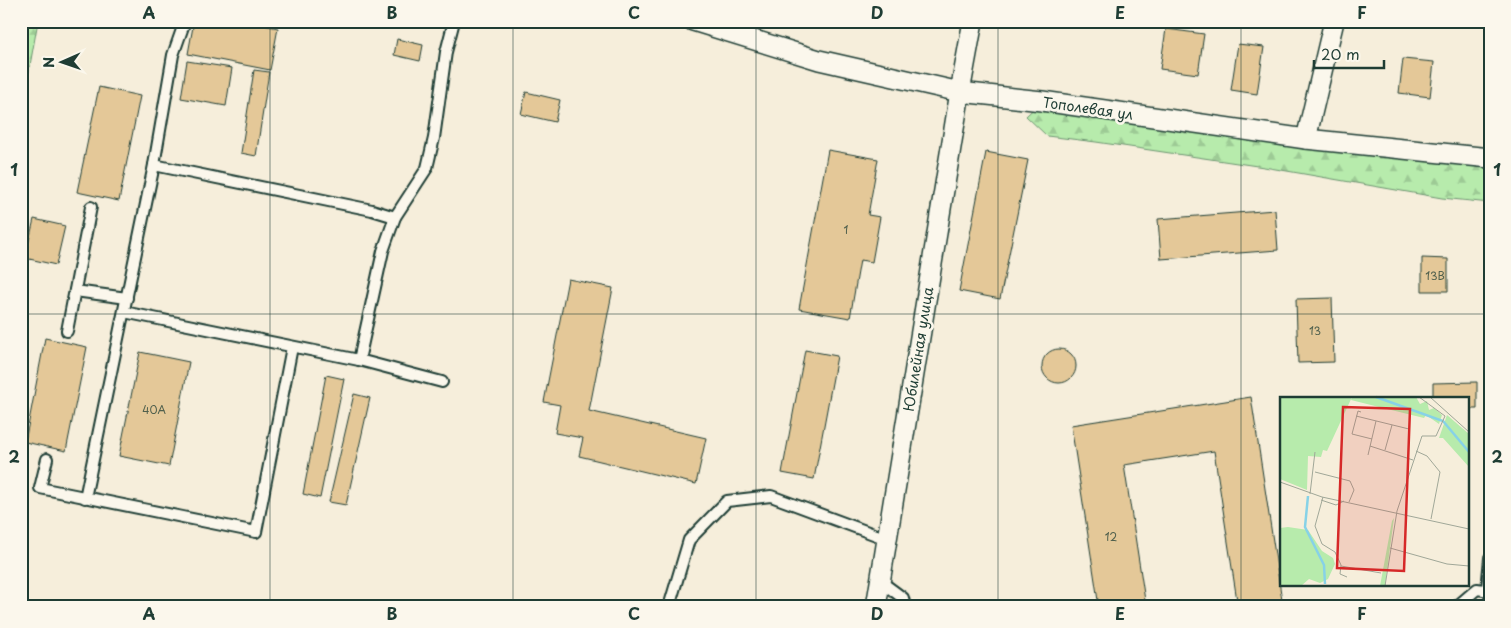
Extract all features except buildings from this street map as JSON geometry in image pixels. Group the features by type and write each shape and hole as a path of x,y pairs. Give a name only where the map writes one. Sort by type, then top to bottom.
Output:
{"street":[{"name":"Тополевая ул","path":"693,21 819,60 960,92 1042,101 1306,139 1490,158"},
{"name":"Юбилейная улица","path":"876,607 973,21"},
{"path":"1306,139 1334,21"}],"lane":[{"path":"85,498 154,165 173,56 185,21"},
{"path":"359,360 383,251 395,217 427,168 434,138 446,52 454,21"},
{"path":"154,165 372,210 395,217"},
{"path":"67,331 90,207"},
{"path":"75,291 127,298"},
{"path":"124,312 359,360 442,382"},
{"path":"47,459 40,488 256,532 292,347"},
{"path":"669,607 689,540 727,501 771,496 887,539"},
{"path":"1456,607 1477,589 1488,591 1490,558"},
{"path":"880,581 903,598 905,607"}],"green space":[{"path":"21,21 38,21 21,115"},
{"path":"1042,101 1490,155 1490,203 1442,198 1264,167 1047,136 1026,116"}]}
